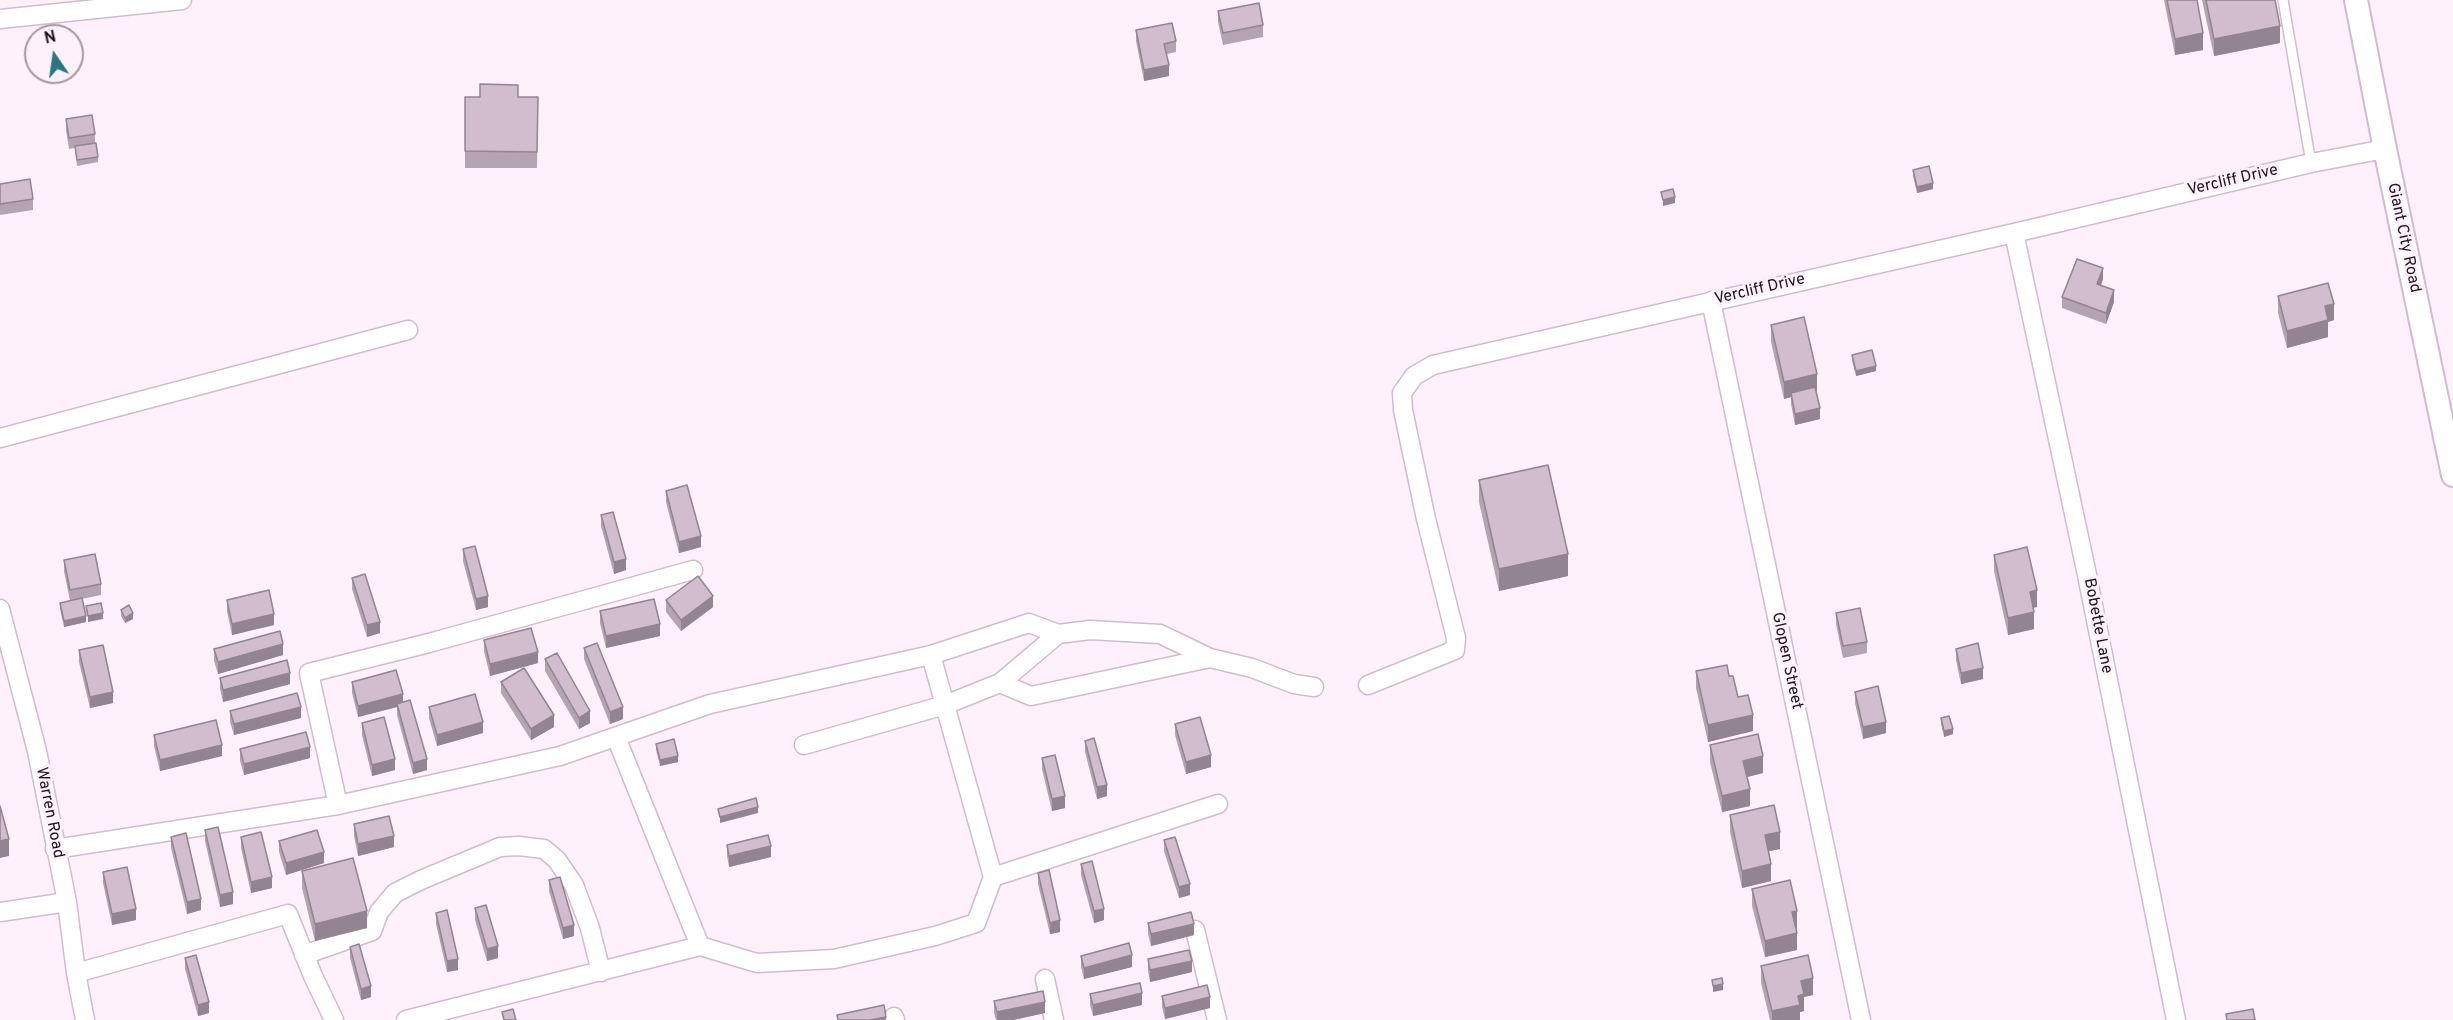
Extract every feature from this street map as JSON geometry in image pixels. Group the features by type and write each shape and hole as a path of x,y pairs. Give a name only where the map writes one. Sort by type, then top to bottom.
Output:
{"street":[{"path":"0,19 182,0"},
{"name":"Giant City Road","path":"2356,0 2453,475"},
{"name":"Vercliff Drive","path":"1368,685 1455,650 1456,638 1402,410 1402,393 1414,376 1433,365 2311,163 2385,149"},
{"name":"Bobette Lane","path":"2014,233 2088,582 2176,1020"},
{"name":"Glopen Street","path":"1711,301 1862,1020"},
{"path":"0,438 408,330"},
{"path":"338,805 309,673 429,643 693,570"},
{"name":"Warren Road","path":"0,609 37,751 67,902 76,973 85,1020"},
{"path":"55,849 338,805 560,756 710,704 931,655 1029,623 1058,634 1090,630 1160,634 1210,658 1252,668 1294,684 1314,687"},
{"path":"804,745 945,705 1000,683 1058,634"},
{"path":"406,1020 700,946 757,963 834,959 935,936 976,923 993,877 931,655"},
{"path":"1000,683 1030,696 1210,658"},
{"path":"616,737 700,946"},
{"path":"993,877 1218,804"},
{"path":"304,955 372,931 379,912 395,893 500,847 519,846 544,849 557,860 569,876 590,928 601,972"},
{"path":"0,912 67,902"},
{"path":"76,973 288,914 334,1020"},
{"path":"1195,930 1217,1020"},
{"path":"1045,979 1054,1020"}],"lane":[{"path":"2283,0 2311,163"}],"building":[{"path":"2167,0 2197,0 2203,33 2175,39"},
{"path":"2206,0 2275,0 2280,26 2214,39"},
{"path":"1259,3 1263,25 1223,33 1218,11"},
{"path":"1172,23 1176,41 1164,44 1169,65 1144,70 1136,30"},
{"path":"480,84 518,85 518,97 538,97 537,152 465,151 465,97 480,97"},
{"path":"92,115 95,134 69,138 66,119"},
{"path":"96,143 98,157 77,160 75,146"},
{"path":"1929,166 1933,183 1917,187 1913,170"},
{"path":"30,179 33,199 0,204 0,184"},
{"path":"1673,189 1675,197 1663,200 1661,192"},
{"path":"2077,259 2103,268 2097,284 2114,290 2106,313 2062,297"},
{"path":"2328,283 2334,304 2325,306 2328,320 2287,331 2278,296"},
{"path":"1804,317 1817,374 1784,382 1771,325"},
{"path":"1872,350 1876,366 1856,371 1852,355"},
{"path":"1815,387 1820,408 1795,414 1791,393"},
{"path":"1548,465 1568,554 1499,569 1479,480"},
{"path":"687,485 701,536 679,542 666,491"},
{"path":"613,512 626,559 614,562 601,515"},
{"path":"475,546 488,596 476,599 463,549"},
{"path":"2027,547 2037,590 2030,592 2034,612 2008,618 1994,555"},
{"path":"95,554 101,584 70,590 64,560"},
{"path":"365,574 380,622 367,625 352,578"},
{"path":"698,576 713,596 681,620 666,600"},
{"path":"269,590 274,614 232,624 227,600"},
{"path":"82,598 86,616 64,621 60,603"},
{"path":"654,599 660,624 606,636 600,611"},
{"path":"101,603 103,613 88,616 86,606"},
{"path":"129,605 133,613 125,618 121,610"},
{"path":"1860,608 1867,642 1843,646 1836,613"},
{"path":"531,628 538,652 490,664 484,640"},
{"path":"280,631 283,644 218,662 214,649"},
{"path":"597,643 623,707 610,712 584,648"},
{"path":"1978,643 1983,668 1961,673 1956,649"},
{"path":"103,645 113,692 90,697 79,650"},
{"path":"557,653 590,711 579,718 545,659"},
{"path":"287,660 290,673 223,690 220,678"},
{"path":"1727,665 1729,676 1733,676 1738,697 1748,695 1753,715 1708,725 1696,671"},
{"path":"524,668 554,715 531,729 501,682"},
{"path":"396,670 403,694 358,706 352,682"},
{"path":"1878,686 1886,722 1863,727 1855,692"},
{"path":"297,693 301,707 234,724 230,711"},
{"path":"475,694 483,722 437,735 429,707"},
{"path":"410,700 427,759 413,763 397,704"},
{"path":"1949,716 1953,729 1944,731 1941,718"},
{"path":"384,717 395,759 372,765 362,723"},
{"path":"1200,717 1211,755 1186,762 1175,724"},
{"path":"216,720 222,745 160,760 154,735"},
{"path":"306,732 310,747 244,764 240,749"},
{"path":"1758,734 1763,756 1743,761 1750,789 1722,796 1710,745"},
{"path":"1094,738 1107,785 1097,787 1085,741"},
{"path":"674,739 678,756 660,760 656,744"},
{"path":"1055,755 1065,796 1052,799 1042,758"},
{"path":"756,798 758,807 720,817 718,809"},
{"path":"1774,805 1780,832 1765,835 1771,864 1742,871 1730,815"},
{"path":"0,806 9,839 0,841"},
{"path":"389,816 394,836 358,844 354,824"},
{"path":"218,827 233,892 220,895 205,830"},
{"path":"317,830 324,852 286,863 279,841"},
{"path":"261,832 272,877 251,882 241,837"},
{"path":"186,833 201,899 187,902 171,837"},
{"path":"768,835 771,846 729,856 727,845"},
{"path":"1175,837 1190,884 1179,887 1164,840"},
{"path":"353,858 367,911 315,924 302,871"},
{"path":"1092,861 1104,909 1094,911 1081,864"},
{"path":"127,867 136,909 112,914 103,872"},
{"path":"1049,870 1060,920 1050,923 1038,873"},
{"path":"560,877 574,925 563,928 549,880"},
{"path":"1790,880 1797,911 1792,912 1797,933 1765,941 1752,889"},
{"path":"486,905 498,946 487,949 475,908"},
{"path":"447,910 458,959 447,961 436,913"},
{"path":"1191,912 1194,924 1151,934 1148,923"},
{"path":"1129,943 1132,955 1084,968 1081,956"},
{"path":"359,944 371,986 361,989 350,947"},
{"path":"1189,950 1192,961 1150,970 1148,959"},
{"path":"196,955 209,1002 198,1005 185,958"},
{"path":"1808,955 1813,978 1801,981 1804,994 1798,996 1800,1005 1772,1011 1761,966"},
{"path":"1722,978 1723,984 1713,986 1712,980"},
{"path":"1140,983 1142,993 1093,1005 1090,994"},
{"path":"1207,985 1210,997 1165,1008 1162,996"},
{"path":"1043,991 1045,1002 997,1012 994,1001"},
{"path":"884,1005 886,1017 870,1020 838,1020 837,1015"},
{"path":"513,1009 516,1020 504,1020 502,1012"},
{"path":"2253,1009 2255,1020 2227,1020 2226,1014"}]}
